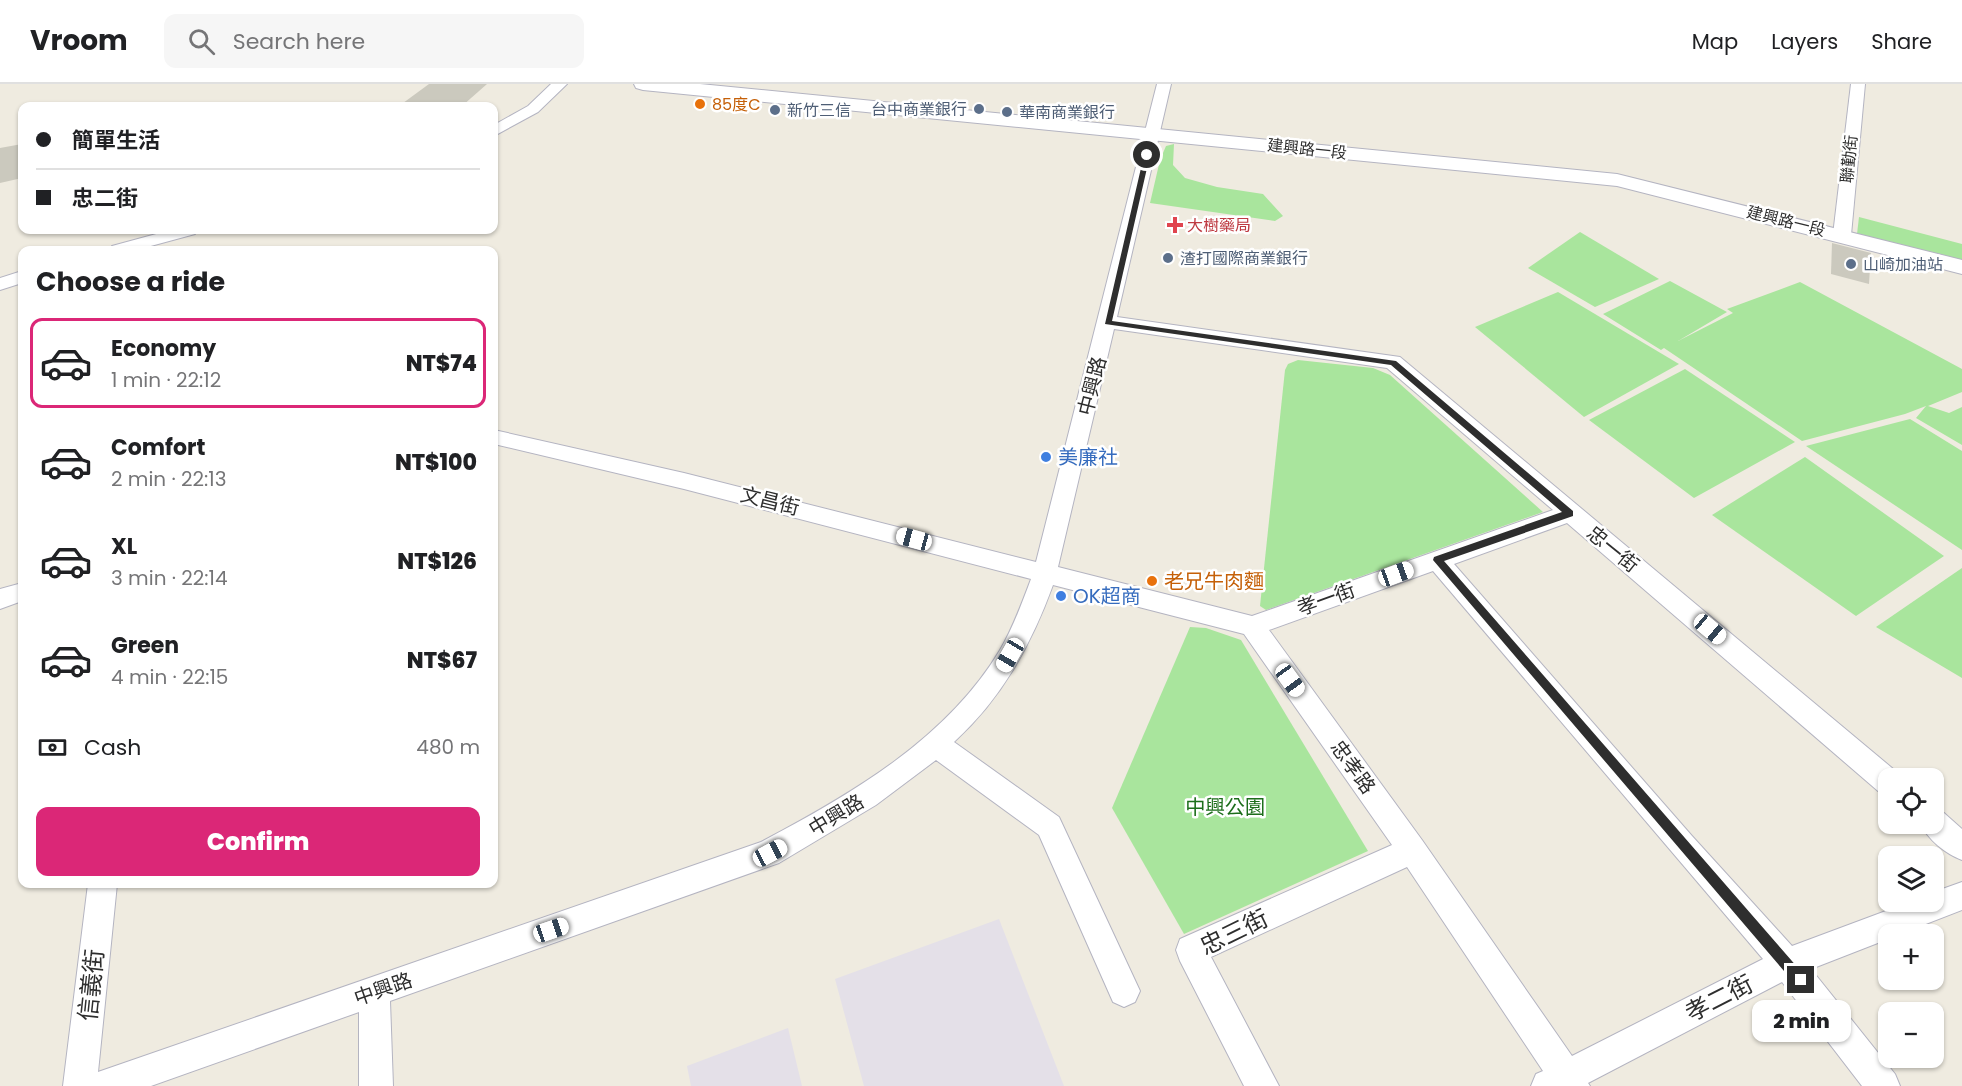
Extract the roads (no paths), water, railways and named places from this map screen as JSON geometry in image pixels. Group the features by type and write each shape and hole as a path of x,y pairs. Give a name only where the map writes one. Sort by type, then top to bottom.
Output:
{"street":[{"path":"498,129 534,110 560,84"},
{"name":"建興路一段","path":"643,84 1617,180 1962,267"},
{"name":"中興路","path":"104,1086 770,853 862,800 919,760 966,713 1001,669 1031,612 1045,574 1164,84"},
{"name":"聯勤街","path":"1842,235 1858,84"},
{"path":"132,246 175,234"},
{"path":"0,284 18,278"},
{"name":"忠一街","path":"1107,322 1393,362 1878,773"},
{"name":"文昌街","path":"498,438 805,510 1045,574"},
{"name":"孝一街","path":"1252,626 1569,513"},
{"path":"1437,560 1667,828 1787,963 1883,1086"},
{"path":"1045,574 1252,626"},
{"path":"0,599 18,593"},
{"name":"忠孝路","path":"1252,626 1412,850 1563,1083"},
{"path":"935,744 1049,826 1124,990"},
{"path":"1944,831 1962,847"},
{"name":"忠三街","path":"1262,1086 1191,950 1412,850"},
{"name":"信義街","path":"80,1086 102,888"},
{"name":"孝二街","path":"1563,1083 1787,963 1962,896"},
{"path":"374,993 376,1086"}],"place":[{"name":"85度C","path":"700,104"},
{"name":"台中商業銀行","path":"979,109"},
{"name":"新竹三信","path":"775,110"},
{"name":"華南商業銀行","path":"1007,112"},
{"name":"大樹藥局","path":"1175,225"},
{"name":"渣打國際商業銀行","path":"1168,258"},
{"name":"山崎加油站","path":"1851,264"},
{"name":"美廉社","path":"1046,457"},
{"name":"老兄牛肉麵","path":"1152,581"},
{"name":"OK超商","path":"1061,596"}],"park label":[{"name":"中興公園","path":"1225,807"}]}
